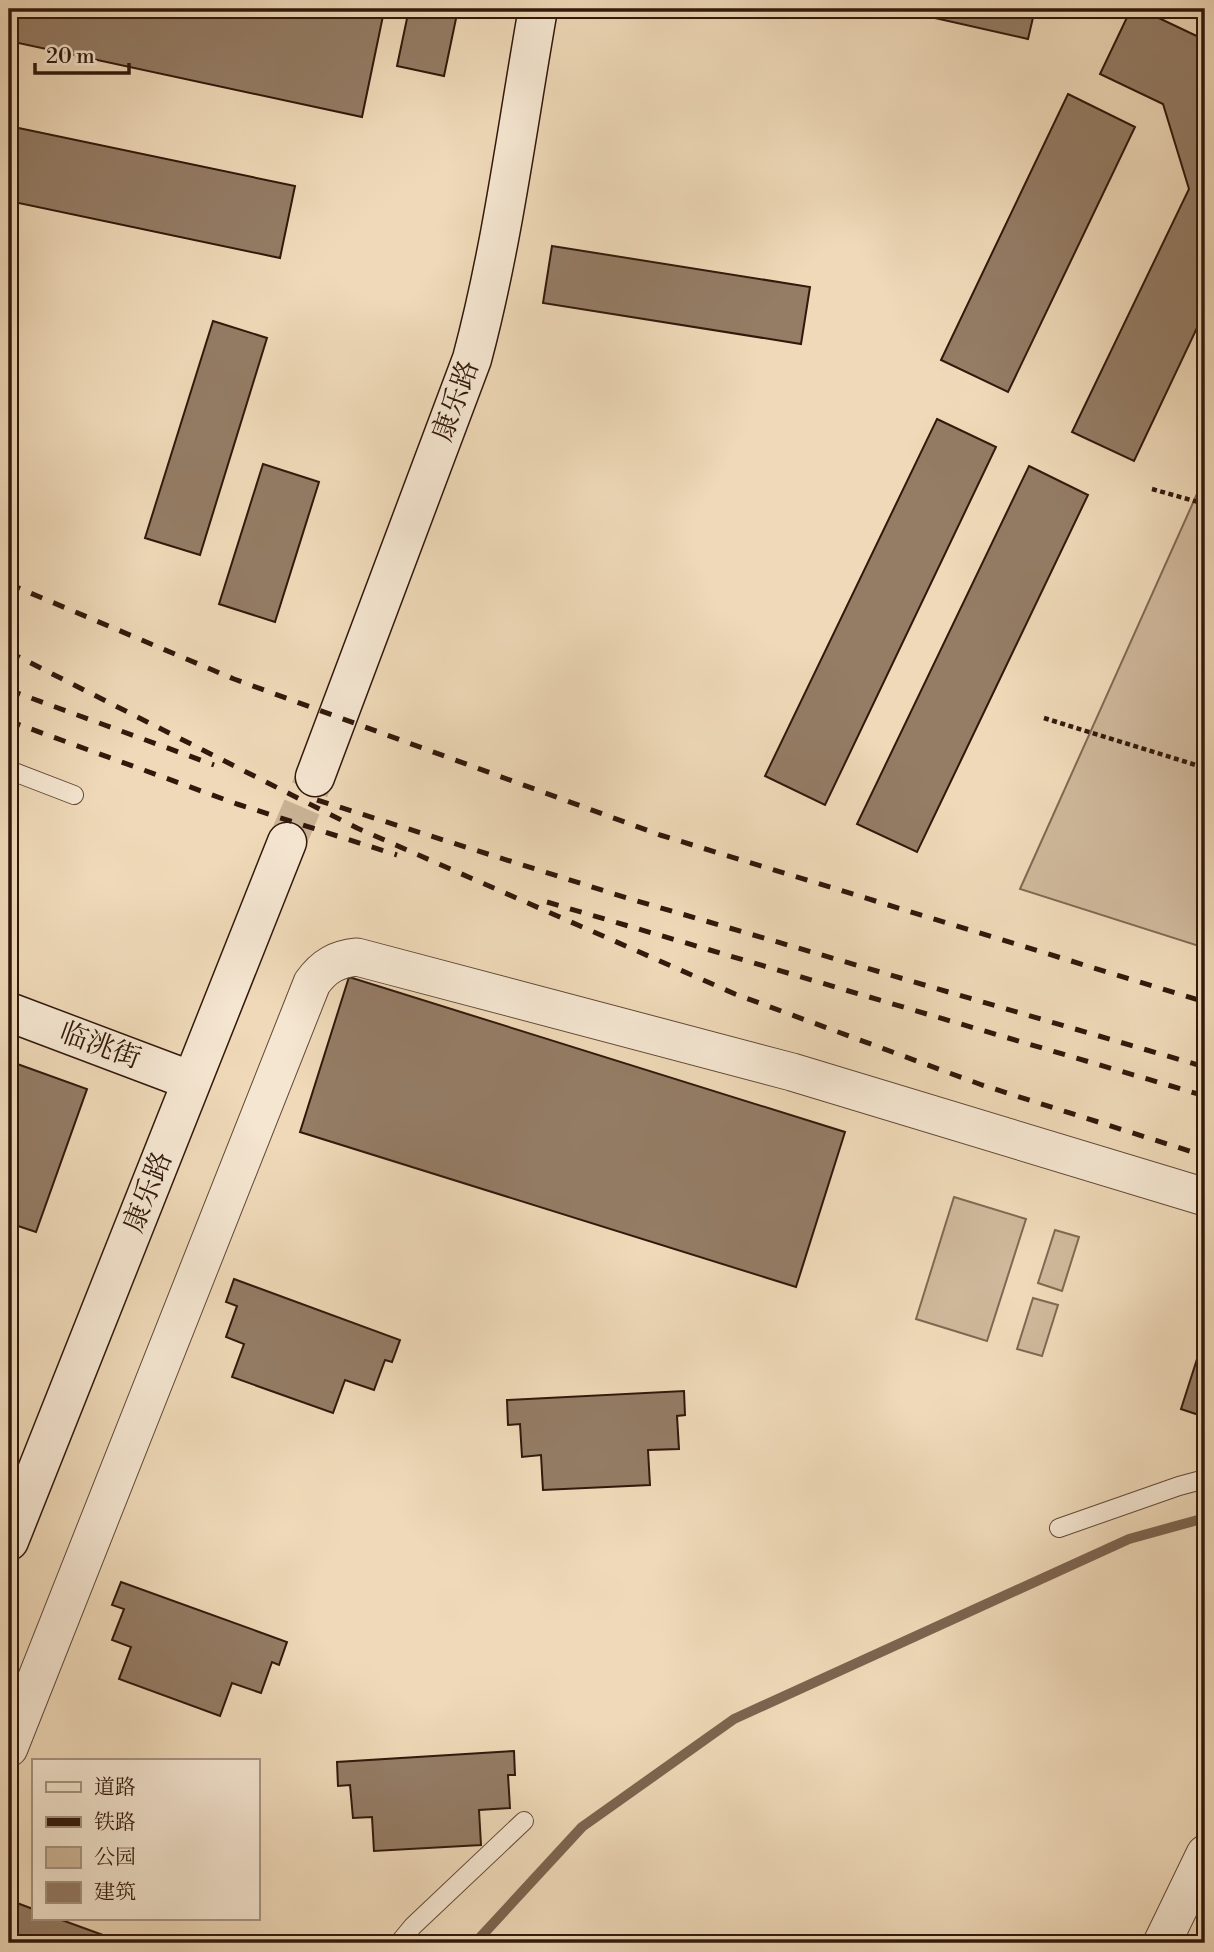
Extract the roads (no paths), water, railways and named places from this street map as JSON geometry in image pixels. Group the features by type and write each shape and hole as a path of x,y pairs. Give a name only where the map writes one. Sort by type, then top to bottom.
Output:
{"main road":[{"name":"康乐路","path":"315,777 472,359 502,231 538,9"},
{"name":"康乐路","path":"9,1541 287,842"},
{"name":"临洮街","path":"9,1012 192,1080"}],"street":[{"path":"9,1748 312,983 325,967 335,962 357,957 792,1072 1205,1197"},
{"path":"1162,1943 1205,1854"}],"lane":[{"path":"9,770 74,795"},
{"path":"1059,1528 1205,1479"},
{"path":"399,1943 413,1926 524,1821"}],"waterway":[{"path":"475,1943 582,1827 734,1719 1129,1539 1205,1518"}],"tunnel":[{"path":"287,842 315,777"}],"railway":[{"path":"9,584 234,679 660,835 1205,1002"},
{"path":"9,652 357,828 735,994 982,1085 1205,1156"},
{"path":"9,690 214,765"},
{"path":"9,721 237,804 397,855"},
{"path":"317,800 627,898 1205,1067"},
{"path":"547,902 1205,1096"}]}
